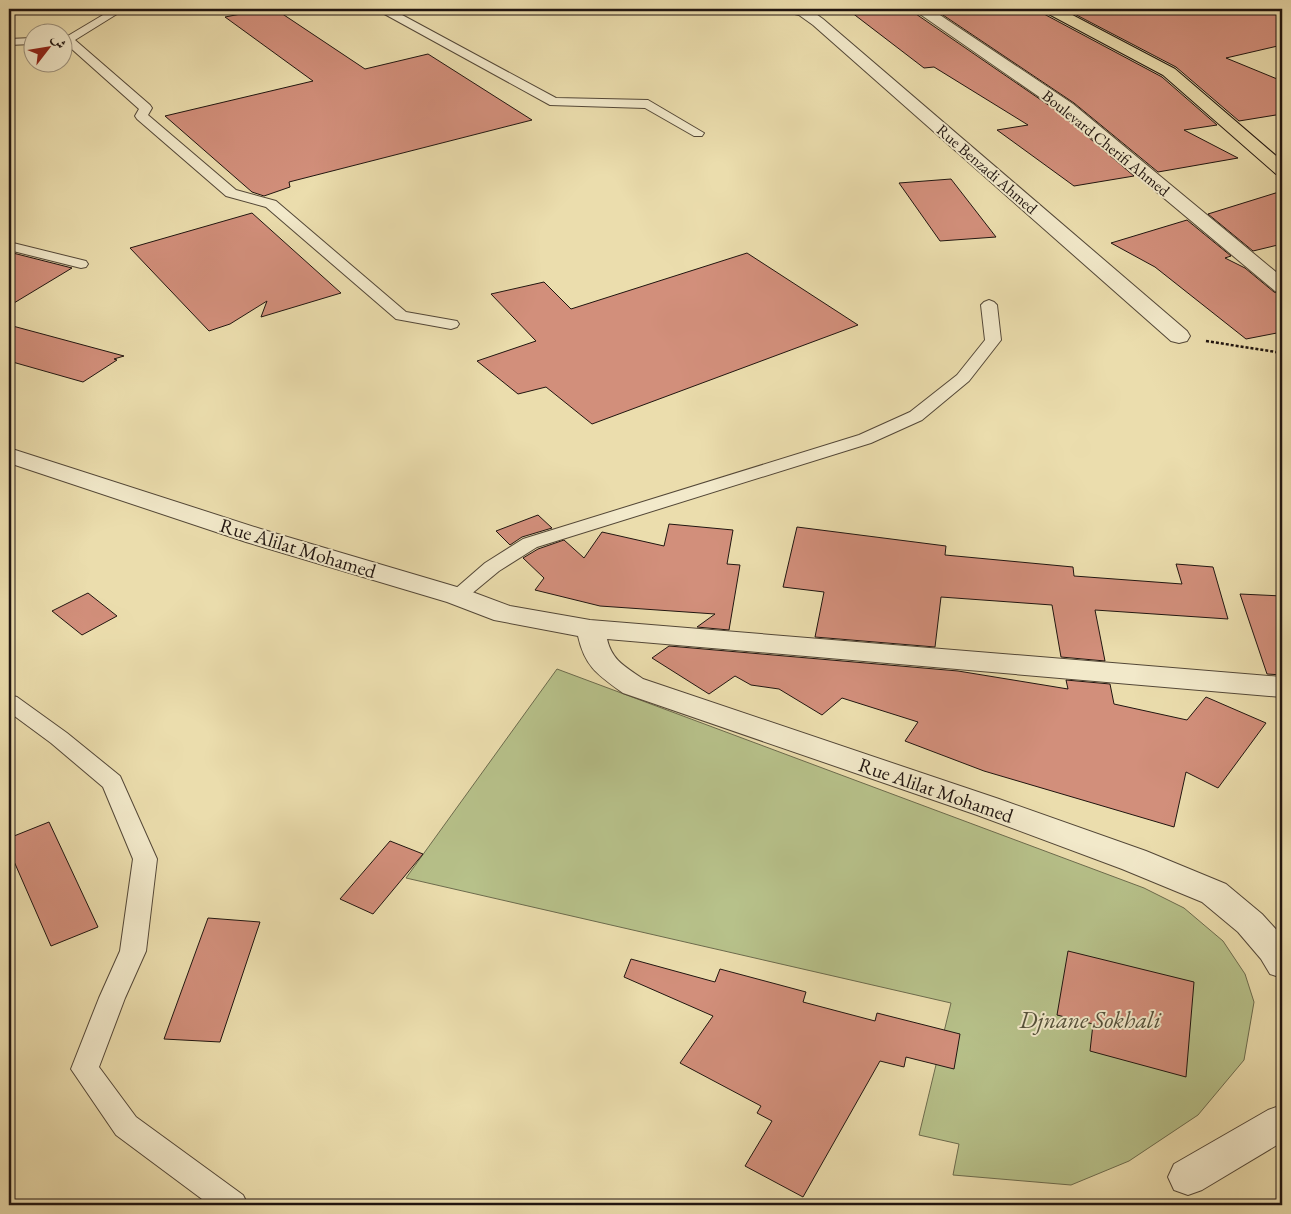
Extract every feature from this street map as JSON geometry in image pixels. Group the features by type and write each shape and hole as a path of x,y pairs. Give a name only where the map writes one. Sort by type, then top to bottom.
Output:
{"main road":[{"path":"1050,9 1169,72 1282,170"}],"street":[{"name":"Boulevard Cherifi Ahmed","path":"922,9 1067,108 1282,287"},
{"name":"Rue Benzadi Ahmed","path":"797,10 818,22 1179,336"},
{"name":"Rue Alilat Mohamed","path":"9,455 255,536 457,596 504,614 590,630 1282,687"},
{"name":"Rue Alilat Mohamed","path":"590,630 596,654 608,668 633,686 997,810 1134,860 1214,893 1250,923 1273,949 1282,964"},
{"path":"1188,1177 1282,1122"}],"lane":[{"path":"72,36 120,9"},
{"path":"383,9 554,102 648,104 698,133"},
{"path":"9,42 22,41"},
{"path":"72,46 146,108 141,116 231,193 271,204 401,316 451,324"},
{"path":"9,246 81,264"},
{"path":"457,596 492,567 530,543 866,439 916,416 963,378 992,340 989,305"},
{"path":"9,702 59,738 112,782 145,860 133,951 112,998 86,1069 126,1126 233,1205"}],"path":[{"path":"1179,336 1282,353"}],"green space":[{"name":"Djnane Sokhali","path":"557,669 1144,888 1184,908 1223,941 1245,974 1254,1002 1244,1060 1198,1115 1129,1161 1071,1185 953,1175 959,1144 919,1135 951,1003 406,878"}],"building":[{"path":"275,9 365,69 428,54 532,120 289,182 290,187 264,196 252,192 165,116 313,81 225,17"},
{"path":"847,9 913,9 916,14 1060,113 1134,176 1074,186 997,130 1028,125 934,67 924,68"},
{"path":"934,9 1041,9 1044,14 1162,77 1217,125 1184,130 1238,158 1158,172 1074,103"},
{"path":"1065,9 1282,9 1282,45 1226,58 1282,81 1282,114 1239,121 1176,67"},
{"path":"951,179 996,237 940,241 899,183"},
{"path":"1282,191 1282,244 1253,251 1208,214"},
{"path":"252,213 341,293 261,317 267,301 230,324 209,331 130,248"},
{"path":"1187,220 1231,256 1225,258 1245,268 1274,292 1282,295 1282,332 1246,339 1155,267 1111,243"},
{"path":"9,252 72,268 9,306"},
{"path":"747,253 858,325 592,424 546,387 518,394 477,361 536,341 491,294 544,282 571,309"},
{"path":"9,325 124,356 114,359 117,360 83,382 9,361"},
{"path":"538,515 552,528 522,537 510,545 496,531"},
{"path":"669,524 733,530 727,564 740,565 729,630 697,627 715,614 600,606 535,590 544,578 523,558 538,549 564,540 584,558 602,532 664,546"},
{"path":"797,527 946,546 945,555 1073,567 1074,576 1182,584 1176,564 1213,567 1228,619 1095,610 1105,661 1061,657 1052,605 941,597 935,647 815,637 824,592 783,587"},
{"path":"88,593 117,616 82,635 52,611"},
{"path":"1240,594 1282,596 1282,675 1267,674"},
{"path":"669,646 958,671 1068,689 1066,680 1110,684 1114,704 1187,720 1206,697 1266,723 1218,788 1186,772 1174,827 984,771 905,741 918,722 842,698 822,715 779,689 751,685 735,676 709,694 652,658"},
{"path":"49,822 98,927 51,946 9,850 9,838"},
{"path":"390,841 423,854 373,914 340,899"},
{"path":"208,918 260,922 220,1042 164,1039"},
{"path":"1068,951 1194,982 1186,1077 1090,1051 1093,1024 1057,1015"},
{"path":"631,959 715,982 720,969 806,992 803,1002 875,1021 877,1013 960,1034 954,1069 906,1057 904,1067 880,1061 803,1197 745,1166 772,1121 757,1113 761,1106 680,1063 713,1016 624,977"}]}
